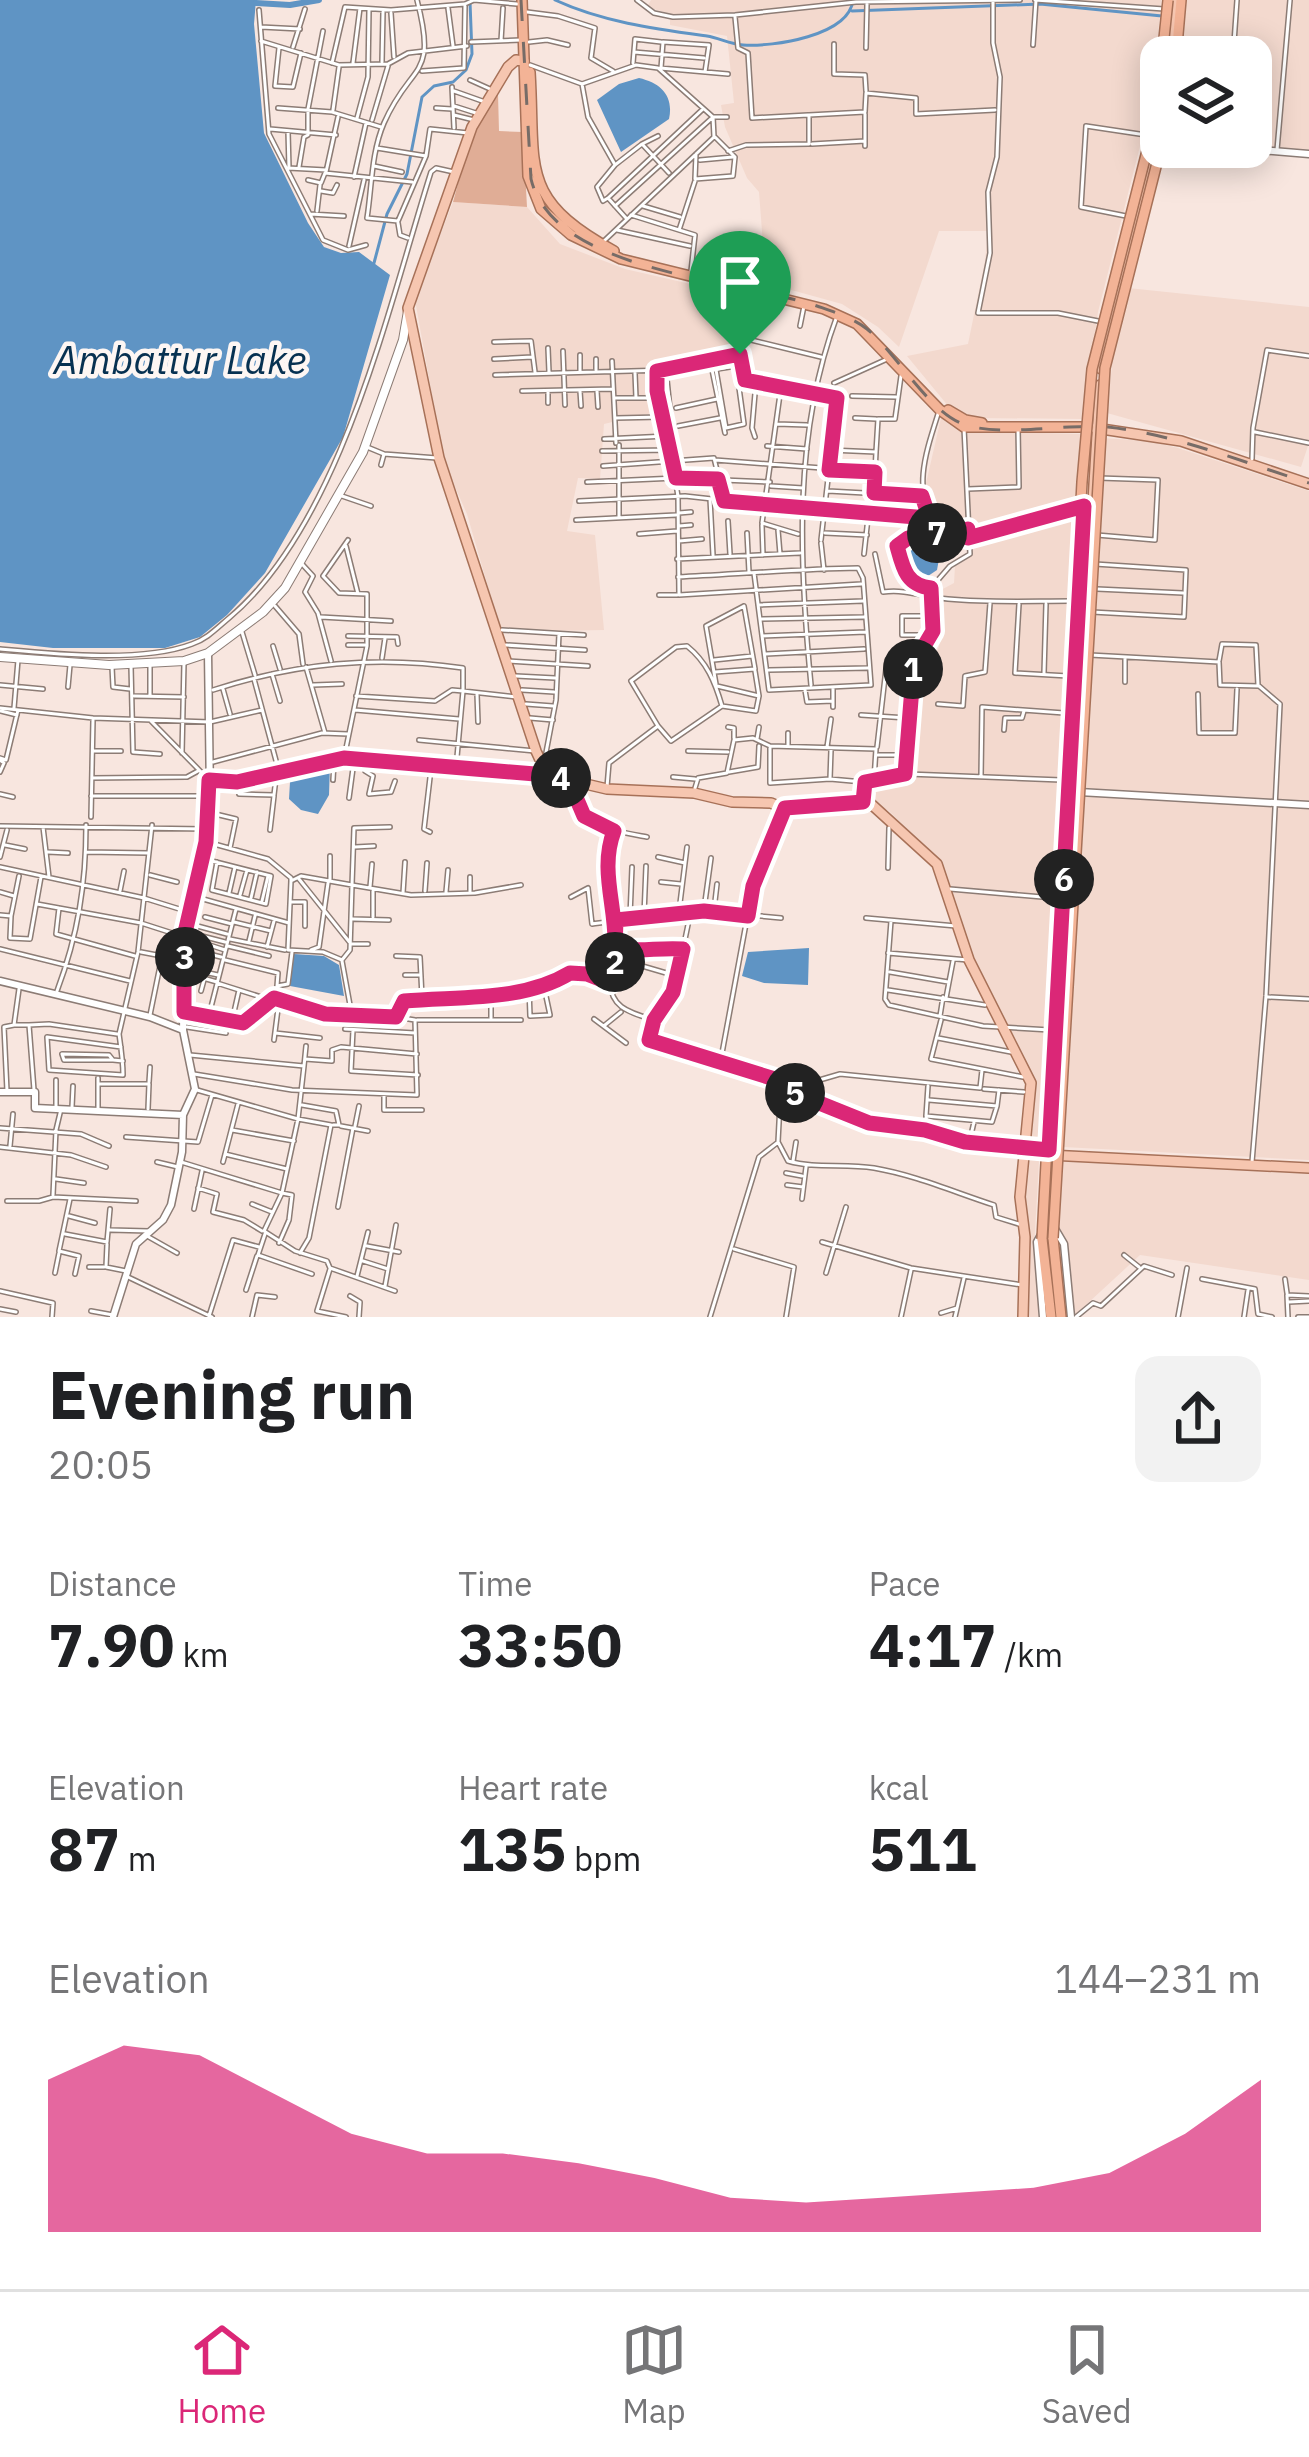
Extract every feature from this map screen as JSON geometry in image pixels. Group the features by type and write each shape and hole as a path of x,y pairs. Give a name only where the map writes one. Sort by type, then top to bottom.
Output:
{"highway":[{"path":"524,4 527,176 533,196 558,226 645,266 838,314 867,331 940,410 964,427 1093,425"},
{"path":"1169,36 1171,5"},
{"path":"1047,1317 1082,482 1092,369 1143,168"},
{"path":"1061,1317 1048,1232 1105,368 1152,168"},
{"path":"599,247 848,313 882,338 947,410 965,420 1093,425"}],"main road":[{"path":"526,63 513,62 470,134 409,308 408,338 439,458 536,751 545,770 607,788 694,793 785,808 863,802 878,806 937,864 970,960 1032,1092 1019,1197 1024,1226 1023,1317"},
{"path":"1048,1232 1072,714 1093,425 1106,322 1150,168"},
{"path":"1070,788 1082,655 1081,608 1087,588 1093,425 1104,349 1152,168"},
{"path":"0,652 70,664 184,661 208,653 241,628 272,603 299,562 365,446 408,338"},
{"path":"1093,425 1164,431 1309,481"},
{"path":"1221,452 1309,481"},
{"path":"1024,1148 1309,1167"}],"street":[{"path":"348,250 382,127 419,69 425,50 426,29 417,0"},
{"path":"332,62 342,12 350,5 391,10 474,0 524,4 595,28 591,58 615,72"},
{"path":"638,0 654,13 673,17 735,16 856,1 993,4 1020,0"},
{"path":"1033,46 1035,0 1171,5"},
{"path":"1234,36 1237,0"},
{"path":"1276,152 1290,0"},
{"path":"866,48 867,3"},
{"path":"419,69 464,68 465,4"},
{"path":"993,4 993,43 1000,77 996,166 988,193 991,246 978,313 1058,313 1106,322"},
{"path":"448,6 453,47"},
{"path":"501,42 504,6"},
{"path":"352,65 360,8"},
{"path":"292,49 305,9"},
{"path":"356,118 368,77 369,9"},
{"path":"259,10 268,129 323,240 348,250 366,245"},
{"path":"354,177 385,65 383,10"},
{"path":"391,10 394,59"},
{"path":"735,16 738,48 748,52 748,117 865,112"},
{"path":"260,27 300,29"},
{"path":"299,167 323,31"},
{"path":"633,66 635,39 709,45 705,72"},
{"path":"260,40 352,65 385,65 425,50 480,41 547,40 568,45"},
{"path":"660,68 663,42"},
{"path":"728,151 746,146 865,143 865,75 834,74 834,44"},
{"path":"279,45 275,86 293,86 302,52"},
{"path":"634,52 707,58"},
{"path":"526,63 582,84 633,66 728,74"},
{"path":"316,212 336,135 339,64"},
{"path":"660,68 713,117 728,117"},
{"path":"470,80 494,91"},
{"path":"582,84 588,117 615,165"},
{"path":"454,130 452,89 486,103"},
{"path":"866,93 916,98 916,114 997,110"},
{"path":"278,108 335,113 382,127"},
{"path":"436,108 478,118"},
{"path":"658,136 615,165 597,187 603,202 704,109"},
{"path":"808,115 809,144"},
{"path":"695,179 733,176 734,157 714,136 713,117"},
{"path":"615,206 713,117"},
{"path":"1134,218 1081,207 1086,126 1140,136"},
{"path":"268,129 336,135"},
{"path":"287,168 288,129"},
{"path":"410,239 400,235 398,221 426,156 430,129 470,134"},
{"path":"599,247 714,136"},
{"path":"642,144 670,175"},
{"path":"377,148 426,156"},
{"path":"1272,152 1309,154"},
{"path":"696,157 734,157"},
{"path":"680,230 695,179 696,157"},
{"path":"373,166 415,182"},
{"path":"287,168 354,177 404,177"},
{"path":"0,652 130,653 185,646 207,637 262,588 338,456 369,374 432,170 456,172"},
{"path":"368,178 367,218 398,221"},
{"path":"308,180 321,182"},
{"path":"320,191 334,192 337,185"},
{"path":"608,198 627,217 694,234 691,272"},
{"path":"641,206 682,217"},
{"path":"308,214 344,216"},
{"path":"616,229 693,247"},
{"path":"748,291 740,354 745,380 837,398 898,397"},
{"path":"800,326 804,304"},
{"path":"833,686 833,704 806,701 810,671 800,535 813,394 838,314"},
{"path":"501,332 502,342"},
{"path":"743,338 823,358"},
{"path":"494,343 531,341 535,374"},
{"path":"548,348 550,373"},
{"path":"1252,461 1268,350 1309,356"},
{"path":"563,351 565,405"},
{"path":"496,375 657,371 740,354"},
{"path":"580,355 580,373"},
{"path":"494,358 534,357"},
{"path":"835,383 892,357"},
{"path":"596,359 596,372"},
{"path":"712,359 726,428 744,424 736,366 717,369"},
{"path":"712,359 725,433"},
{"path":"612,361 620,518"},
{"path":"856,418 895,419 903,369"},
{"path":"666,370 678,496 679,595"},
{"path":"635,371 636,398"},
{"path":"657,371 662,417 670,437"},
{"path":"755,437 756,380"},
{"path":"763,555 770,446 781,387"},
{"path":"522,391 613,388"},
{"path":"580,389 581,406"},
{"path":"597,389 598,407"},
{"path":"532,390 532,401"},
{"path":"548,390 548,403"},
{"path":"614,398 660,398"},
{"path":"824,570 822,538 837,398"},
{"path":"676,408 719,399"},
{"path":"934,532 922,496 924,459 940,410"},
{"path":"614,418 662,417"},
{"path":"678,426 722,417"},
{"path":"864,554 874,493 878,419"},
{"path":"777,424 809,425"},
{"path":"905,774 915,659 930,635 931,588 950,566 970,554 964,427"},
{"path":"966,489 1019,487 1018,428"},
{"path":"831,429 842,430"},
{"path":"1253,431 1309,443"},
{"path":"602,451 617,444 670,437"},
{"path":"604,439 670,448"},
{"path":"365,446 383,454 439,458"},
{"path":"770,446 809,449"},
{"path":"830,450 876,452"},
{"path":"381,465 383,454"},
{"path":"603,466 715,460 875,472"},
{"path":"715,460 724,501"},
{"path":"1089,534 1154,540 1157,500 1158,480 1092,478"},
{"path":"587,482 718,479 805,488"},
{"path":"828,491 922,496"},
{"path":"338,494 371,506"},
{"path":"578,501 678,496 928,518"},
{"path":"710,499 713,556"},
{"path":"968,538 1087,506"},
{"path":"576,520 691,512"},
{"path":"728,520 730,556"},
{"path":"762,523 800,535"},
{"path":"639,534 691,526"},
{"path":"778,528 780,554"},
{"path":"931,588 918,586 907,576 897,546 908,538 968,529"},
{"path":"677,577 752,573 824,570 858,568 871,685 769,690 755,589 752,573 748,556 747,533"},
{"path":"822,538 867,535"},
{"path":"677,541 702,539"},
{"path":"344,758 368,635 367,594 358,594 339,593 323,576 346,542 358,594"},
{"path":"677,559 801,553"},
{"path":"875,554 883,592 906,589 932,598 1046,601 1184,617 1186,570 1088,564"},
{"path":"299,562 312,572 305,592 319,617 331,663"},
{"path":"659,596 863,584"},
{"path":"1087,588 1185,593"},
{"path":"1044,674 1046,601"},
{"path":"757,605 862,602"},
{"path":"938,704 963,706 965,676 985,672 990,602"},
{"path":"272,603 299,634 325,733"},
{"path":"1019,603 1015,674 1076,677"},
{"path":"722,706 716,686 706,626 746,607 759,696 756,711 722,706 673,741 658,726 631,681 676,646 687,646 716,686 759,696"},
{"path":"930,635 902,635 902,616 932,616"},
{"path":"319,617 391,621"},
{"path":"759,619 864,617"},
{"path":"241,628 278,771 270,830"},
{"path":"500,630 584,635"},
{"path":"517,631 517,645"},
{"path":"760,636 866,632"},
{"path":"149,720 209,780 237,782 344,758 456,770 545,770 557,692 559,634"},
{"path":"356,635 356,645"},
{"path":"348,636 397,637 398,644"},
{"path":"382,660 385,636"},
{"path":"1252,1165 1266,997 1280,704 1258,686 1220,685 1222,644 1256,645 1258,686"},
{"path":"348,645 367,645"},
{"path":"506,645 585,650"},
{"path":"272,646 280,671"},
{"path":"764,654 867,649"},
{"path":"91,1310 113,1316 136,1244 163,1220 171,1205 183,1115 195,1089 183,1028 184,937 209,812 208,653"},
{"path":"1082,655 1219,662"},
{"path":"714,660 753,656"},
{"path":"1125,657 1125,682"},
{"path":"0,759 6,760 16,711 18,658"},
{"path":"874,779 887,660 915,659"},
{"path":"211,691 280,671 331,663 382,660 463,668 456,770"},
{"path":"182,753 184,661"},
{"path":"505,661 587,666"},
{"path":"68,687 70,664"},
{"path":"131,664 133,752 160,754"},
{"path":"150,664 150,696"},
{"path":"112,665 113,687 131,688"},
{"path":"767,670 869,668"},
{"path":"715,672 755,669"},
{"path":"272,673 280,701"},
{"path":"514,676 558,678"},
{"path":"311,686 342,684"},
{"path":"0,685 43,689"},
{"path":"222,687 231,717"},
{"path":"1198,694 1199,733 1235,734 1237,687"},
{"path":"355,696 435,701 452,690 521,697 555,706"},
{"path":"476,692 478,722"},
{"path":"521,697 557,692"},
{"path":"132,696 184,697"},
{"path":"402,714 403,699"},
{"path":"980,777 982,707 1072,714"},
{"path":"0,719 1,709 210,722 262,710"},
{"path":"353,710 460,719"},
{"path":"1004,730 1005,718 1022,718 1024,710"},
{"path":"861,715 909,718"},
{"path":"91,817 92,718"},
{"path":"530,718 553,720"},
{"path":"830,779 831,719"},
{"path":"607,788 610,763 658,726"},
{"path":"673,777 697,779 758,767 759,727"},
{"path":"727,773 734,740 734,728 728,728"},
{"path":"534,732 551,733"},
{"path":"211,762 325,733 348,734"},
{"path":"788,733 788,747"},
{"path":"419,740 536,751"},
{"path":"734,740 906,754"},
{"path":"770,746 770,783 865,782 905,774 980,777 1309,805"},
{"path":"92,751 122,751"},
{"path":"688,752 730,752"},
{"path":"0,759 4,763 0,772"},
{"path":"349,798 354,759"},
{"path":"332,780 334,760"},
{"path":"367,761 365,771 373,776 369,794 392,792 395,781"},
{"path":"430,832 424,830 431,767"},
{"path":"92,778 187,777 198,771"},
{"path":"694,793 697,779"},
{"path":"575,782 584,816 614,831 647,836"},
{"path":"863,802 865,782"},
{"path":"0,794 13,796"},
{"path":"239,794 274,795"},
{"path":"92,796 210,796"},
{"path":"720,1065 753,886 785,808"},
{"path":"209,812 236,819 230,848"},
{"path":"888,868 890,817"},
{"path":"57,993 81,911 86,824"},
{"path":"43,825 50,878"},
{"path":"122,1047 46,1039 50,1072 123,1075 122,1047 119,1034 138,954 152,825"},
{"path":"0,826 206,829"},
{"path":"0,857 8,826"},
{"path":"352,1016 342,959 351,944 355,827 390,827"},
{"path":"614,831 605,857 616,920 610,983 622,1010 654,1020"},
{"path":"206,842 268,859 291,880"},
{"path":"3,844 25,849"},
{"path":"353,847 374,847"},
{"path":"679,913 687,847"},
{"path":"46,852 68,853"},
{"path":"86,852 149,853"},
{"path":"307,951 319,947 330,856"},
{"path":"658,857 686,863"},
{"path":"704,911 711,858"},
{"path":"202,859 217,862 257,872 268,876 272,879 266,904 211,889 217,862"},
{"path":"403,895 405,862"},
{"path":"425,895 427,863"},
{"path":"372,864 373,920"},
{"path":"644,916 646,866"},
{"path":"0,867 144,898 190,913"},
{"path":"229,895 235,867"},
{"path":"630,918 632,867"},
{"path":"240,897 247,870"},
{"path":"445,893 448,870"},
{"path":"120,893 124,871"},
{"path":"20,872 10,938 28,940 41,877"},
{"path":"250,900 257,872"},
{"path":"148,874 177,882"},
{"path":"470,877 470,893"},
{"path":"298,878 351,944 368,944"},
{"path":"291,880 329,881 403,895 470,893 521,885"},
{"path":"277,986 288,983 291,880"},
{"path":"661,883 683,885"},
{"path":"714,912 717,884"},
{"path":"946,888 1065,898"},
{"path":"571,898 588,889 591,924"},
{"path":"0,892 14,896"},
{"path":"194,896 289,923"},
{"path":"290,902 305,902 305,926"},
{"path":"37,904 141,923 208,945 248,944 269,951"},
{"path":"59,908 56,933 162,956 149,1017"},
{"path":"208,1016 236,909"},
{"path":"583,925 704,911 781,918"},
{"path":"690,913 673,992 654,1020 649,1040 783,1086 869,1123 1024,1148"},
{"path":"248,944 255,914"},
{"path":"0,915 11,916"},
{"path":"205,917 271,931"},
{"path":"866,918 958,926"},
{"path":"266,970 274,919"},
{"path":"352,919 389,920"},
{"path":"891,921 885,998 889,1005 1001,1028 1057,1031"},
{"path":"188,923 227,942"},
{"path":"198,935 269,951 307,951 342,959"},
{"path":"204,960 208,945"},
{"path":"615,948 638,952 651,946 683,949"},
{"path":"0,949 132,982"},
{"path":"194,950 278,973 274,1036 320,1038"},
{"path":"888,952 970,960"},
{"path":"396,956 420,957 422,999"},
{"path":"953,959 931,1059 1029,1078"},
{"path":"632,963 675,975"},
{"path":"185,968 305,1011 416,1020 521,1020"},
{"path":"396,1017 404,1001 544,988 578,972 610,983"},
{"path":"888,972 948,982"},
{"path":"196,976 205,975"},
{"path":"201,992 205,975"},
{"path":"405,975 421,975"},
{"path":"0,981 183,1028 226,1033"},
{"path":"14,1025 20,986"},
{"path":"232,1021 240,988"},
{"path":"529,990 530,1018 547,1017 544,988"},
{"path":"886,989 989,1005"},
{"path":"491,996 491,1021"},
{"path":"1266,997 1309,999"},
{"path":"184,1012 250,1020 277,999"},
{"path":"604,1026 622,1010"},
{"path":"594,1019 626,1043"},
{"path":"192,1074 259,1086 417,1095 416,1020"},
{"path":"34,1092 4,1092 4,1027 49,1024 119,1034"},
{"path":"28,1025 35,1108 183,1115"},
{"path":"345,1030 417,1033"},
{"path":"353,1030 351,1071 419,1076"},
{"path":"937,1038 1016,1052"},
{"path":"246,1290 282,1192 298,1119 306,1046"},
{"path":"188,1055 305,1063 332,1061 335,1048 419,1054"},
{"path":"113,1060 110,1055 62,1054 64,1060 123,1061"},
{"path":"148,1113 150,1067"},
{"path":"982,1070 980,1088 841,1074 816,1081 789,1076 783,1086 778,1142 793,1162 873,1168 917,1179 994,1204 996,1217 1024,1226"},
{"path":"53,1197 56,1080"},
{"path":"98,1111 98,1081 149,1084"},
{"path":"72,1109 73,1086"},
{"path":"783,1086 789,1108"},
{"path":"928,1086 930,1130 971,1135 974,1120"},
{"path":"195,1089 298,1119 368,1131"},
{"path":"984,1089 1032,1092"},
{"path":"926,1116 994,1121 999,1090"},
{"path":"126,1137 200,1141 212,1094"},
{"path":"385,1094 384,1110 422,1110"},
{"path":"928,1100 997,1106"},
{"path":"223,1162 238,1103"},
{"path":"300,1105 336,1111 339,1126"},
{"path":"338,1208 358,1106"},
{"path":"10,1148 13,1114"},
{"path":"300,1252 309,1238 331,1125"},
{"path":"0,1128 81,1133 109,1147"},
{"path":"232,1130 294,1141"},
{"path":"710,1317 759,1157 778,1142"},
{"path":"793,1162 796,1142"},
{"path":"0,1147 54,1152 106,1167"},
{"path":"225,1154 287,1169"},
{"path":"157,1162 292,1196 279,1243"},
{"path":"802,1199 806,1166"},
{"path":"194,1209 202,1170"},
{"path":"786,1173 805,1177"},
{"path":"54,1179 84,1183"},
{"path":"788,1184 804,1187"},
{"path":"198,1188 217,1194 213,1212 244,1220 279,1243 328,1261 317,1311 346,1317"},
{"path":"7,1201 53,1197 136,1201"},
{"path":"55,1273 71,1197"},
{"path":"252,1204 273,1213"},
{"path":"826,1273 846,1207"},
{"path":"106,1268 110,1209"},
{"path":"67,1215 95,1223"},
{"path":"385,1288 396,1225"},
{"path":"109,1230 147,1233 177,1253"},
{"path":"357,1278 368,1232"},
{"path":"1048,1232 1064,1244 1074,1317 1093,1303 1101,1306 1141,1268 1148,1265 1172,1275"},
{"path":"63,1234 107,1242"},
{"path":"89,1267 128,1273 210,1316 232,1240 259,1247"},
{"path":"822,1242 911,1268 1024,1285"},
{"path":"365,1245 399,1252"},
{"path":"732,1248 794,1267 786,1317"},
{"path":"59,1251 79,1256 75,1274"},
{"path":"257,1255 312,1274"},
{"path":"1124,1255 1141,1268"},
{"path":"361,1261 389,1269"},
{"path":"330,1268 395,1292"},
{"path":"901,1317 911,1268"},
{"path":"1178,1317 1186,1268"},
{"path":"955,1317 964,1276"},
{"path":"1285,1279 1288,1317"},
{"path":"1202,1280 1257,1292 1258,1314 1272,1317"},
{"path":"1244,1317 1248,1288"},
{"path":"0,1292 52,1303 52,1317"},
{"path":"252,1317 257,1295 275,1297"},
{"path":"350,1296 360,1302 359,1317"},
{"path":"1287,1299 1309,1299"},
{"path":"941,1313 958,1308"},
{"path":"0,1309 16,1312"},
{"path":"1298,1317 1309,1316"}],"shaded area":[{"path":"651,0 1161,0 1158,36 1140,36 1140,146 1098,312 1083,419 976,418 949,407 907,356 968,344 988,231 939,231 899,347 842,304 766,283 759,192 747,178 725,127 721,105 734,103 727,36 670,25 670,14 647,7"},
{"path":"1184,0 1309,0 1309,150 1272,148 1272,36 1181,36"},
{"path":"498,94 499,131 523,132 527,207 453,202 472,133"},
{"path":"453,202 527,207 560,244 625,269 743,296 738,350 666,368 665,410 604,424 600,479 578,478 567,531 595,535 604,630 501,632 467,514 444,462 415,300"},
{"path":"1128,288 1309,307 1309,443 1301,467 1107,413 1115,336"},
{"path":"941,418 953,427 972,431 1081,434 1034,1248 1039,1317 1027,1317 1023,1191 1034,1100 972,959 941,865 889,811 869,800 870,783 910,777 918,689 927,683 941,640 941,590 954,583 955,566 972,555 969,525 932,530 924,492"},
{"path":"1102,438 1178,448 1309,491 1309,1160 1063,1147"},
{"path":"1062,1159 1309,1173 1309,1280 1140,1255 1075,1315 1067,1241 1058,1225"}],"water":[{"name":"Ambattur Lake","path":"0,0 256,0 264,133 324,247 359,252 390,275 343,437 265,573 200,637 165,648 53,648 0,642"},
{"path":"639,78 664,92 670,104 669,119 621,152 597,100 619,84"},
{"path":"932,537 939,559 937,570 916,578 903,548"},
{"path":"330,764 329,795 318,814 301,810 289,799 297,768"},
{"path":"809,948 808,985 764,983 742,976 748,952"},
{"path":"294,954 324,956 339,965 344,996 290,986"}],"waterway":[{"path":"256,3 290,5 319,0"},
{"path":"555,0 630,24 756,45 824,31 848,12 853,0"},
{"path":"374,263 387,214 407,174 422,97 434,86 453,82 466,70 472,54 470,2"},
{"path":"852,11 1040,4 1162,16"}],"railway":[{"path":"521,0 531,179 546,210 574,235 654,268 784,297 850,318 878,339 925,395 963,424 996,430 1091,426 1134,431 1309,483"}],"route":[{"path":"740,354 657,371 676,478 718,479 724,501 928,518 934,532 942,535 968,529 968,538 1084,506 1049,1150 965,1142 925,1130 869,1123 782,1088 781,1081 649,1040 654,1020 673,992 683,949 651,946 638,952 615,948 616,920 605,857 614,831 584,816 575,782 547,775 344,758 237,782 209,780 206,842 184,937 184,1012 243,1023 274,998 305,1011 396,1017 404,1001 497,995 556,983 570,973 610,983 616,958 615,948 616,933 616,920 704,911 748,916 753,886 785,808 863,802 865,782 905,774 914,663 933,631 931,588 913,584 897,546 934,532 922,496 874,493 875,472 829,470 837,398 745,380 740,354"}]}
